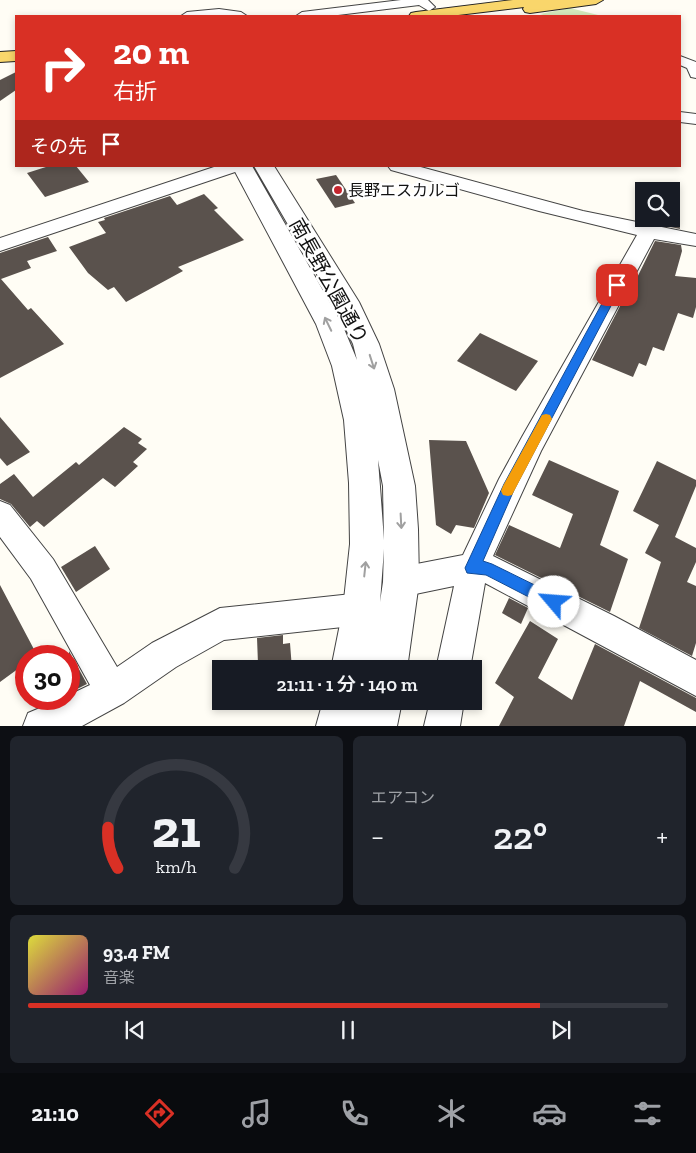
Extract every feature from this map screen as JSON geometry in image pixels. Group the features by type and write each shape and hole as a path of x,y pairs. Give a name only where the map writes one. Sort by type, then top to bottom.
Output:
{"main road":[{"path":"424,15 548,0"},
{"path":"480,15 596,0"},
{"path":"0,57 15,56"},
{"path":"0,64 15,64"}],"street":[{"path":"310,15 422,1 429,7"},
{"path":"198,15 219,13 234,15"},
{"path":"681,60 694,66 696,74"},
{"path":"681,117 696,119"},
{"path":"0,245 233,167"},
{"name":"南長野公園通り","path":"243,167 329,324 346,366 359,420 365,483 367,544 361,609 352,660"},
{"name":"南長野公園通り","path":"265,167 346,302 366,344 380,389 399,486 401,529 401,582 389,660"},
{"path":"401,167 562,213 648,232 696,240"},
{"path":"454,660 473,568 509,488 648,232"},
{"path":"0,514 42,569 112,691"},
{"path":"401,582 473,568 487,568 603,627 696,679"},
{"path":"41,726 87,705 112,691 164,655 220,624 361,609"},
{"path":"336,726 340,710"},
{"path":"376,726 380,710"},
{"path":"442,726 445,710"}],"green space":[{"path":"570,8 598,15 544,15 540,14"}],"building":[{"path":"15,72 15,91 0,101 0,80"},
{"path":"46,167 77,167 89,182 45,197 27,173"},
{"path":"336,175 355,203 335,208 316,179"},
{"path":"204,194 218,208 214,210 244,240 178,267 183,271 126,302 114,287 108,290 88,273 69,247 106,233 98,222 105,220 104,218 170,196 177,205"},
{"path":"48,237 57,251 27,261 31,268 1,279 28,310 31,308 64,344 0,378 0,253"},
{"path":"655,241 681,245 682,251 675,276 696,278 696,307 693,318 678,313 664,351 653,347 646,366 639,363 633,377 592,360 628,291 630,292"},
{"path":"480,333 538,361 516,391 457,361"},
{"path":"0,417 30,452 7,466 0,458"},
{"path":"124,427 142,439 138,443 147,449 133,462 138,466 115,487 103,478 44,527 37,521 30,527 11,504 0,499 0,484 14,474 33,497 76,462 79,465"},
{"path":"429,440 466,441 489,493 474,528 456,525 451,534 436,525"},
{"path":"549,460 619,491 600,545 628,559 610,612 495,555 509,525 560,548 573,514 532,495"},
{"path":"657,461 696,480 696,486 675,537 696,548 696,562 687,582 696,586 696,643 692,656 639,628 661,562 645,553 659,525 633,511"},
{"path":"95,546 110,569 76,592 61,567"},
{"path":"0,585 32,645 15,645 15,671 0,682"},
{"path":"509,598 528,608 521,624 502,613"},
{"path":"530,621 558,639 538,678 572,700 595,644 696,698 696,712 640,681 624,726 499,726 514,697 495,683"},
{"path":"283,635 283,644 290,643 291,660 258,660 257,638"},
{"path":"80,671 87,684 80,688"}],"slow traffic":[{"path":"508,491 546,419"}],"place":[{"name":"長野エスカルゴ","path":"338,190"}],"route":[{"path":"554,602 487,568 473,568 509,488 617,285"}]}
